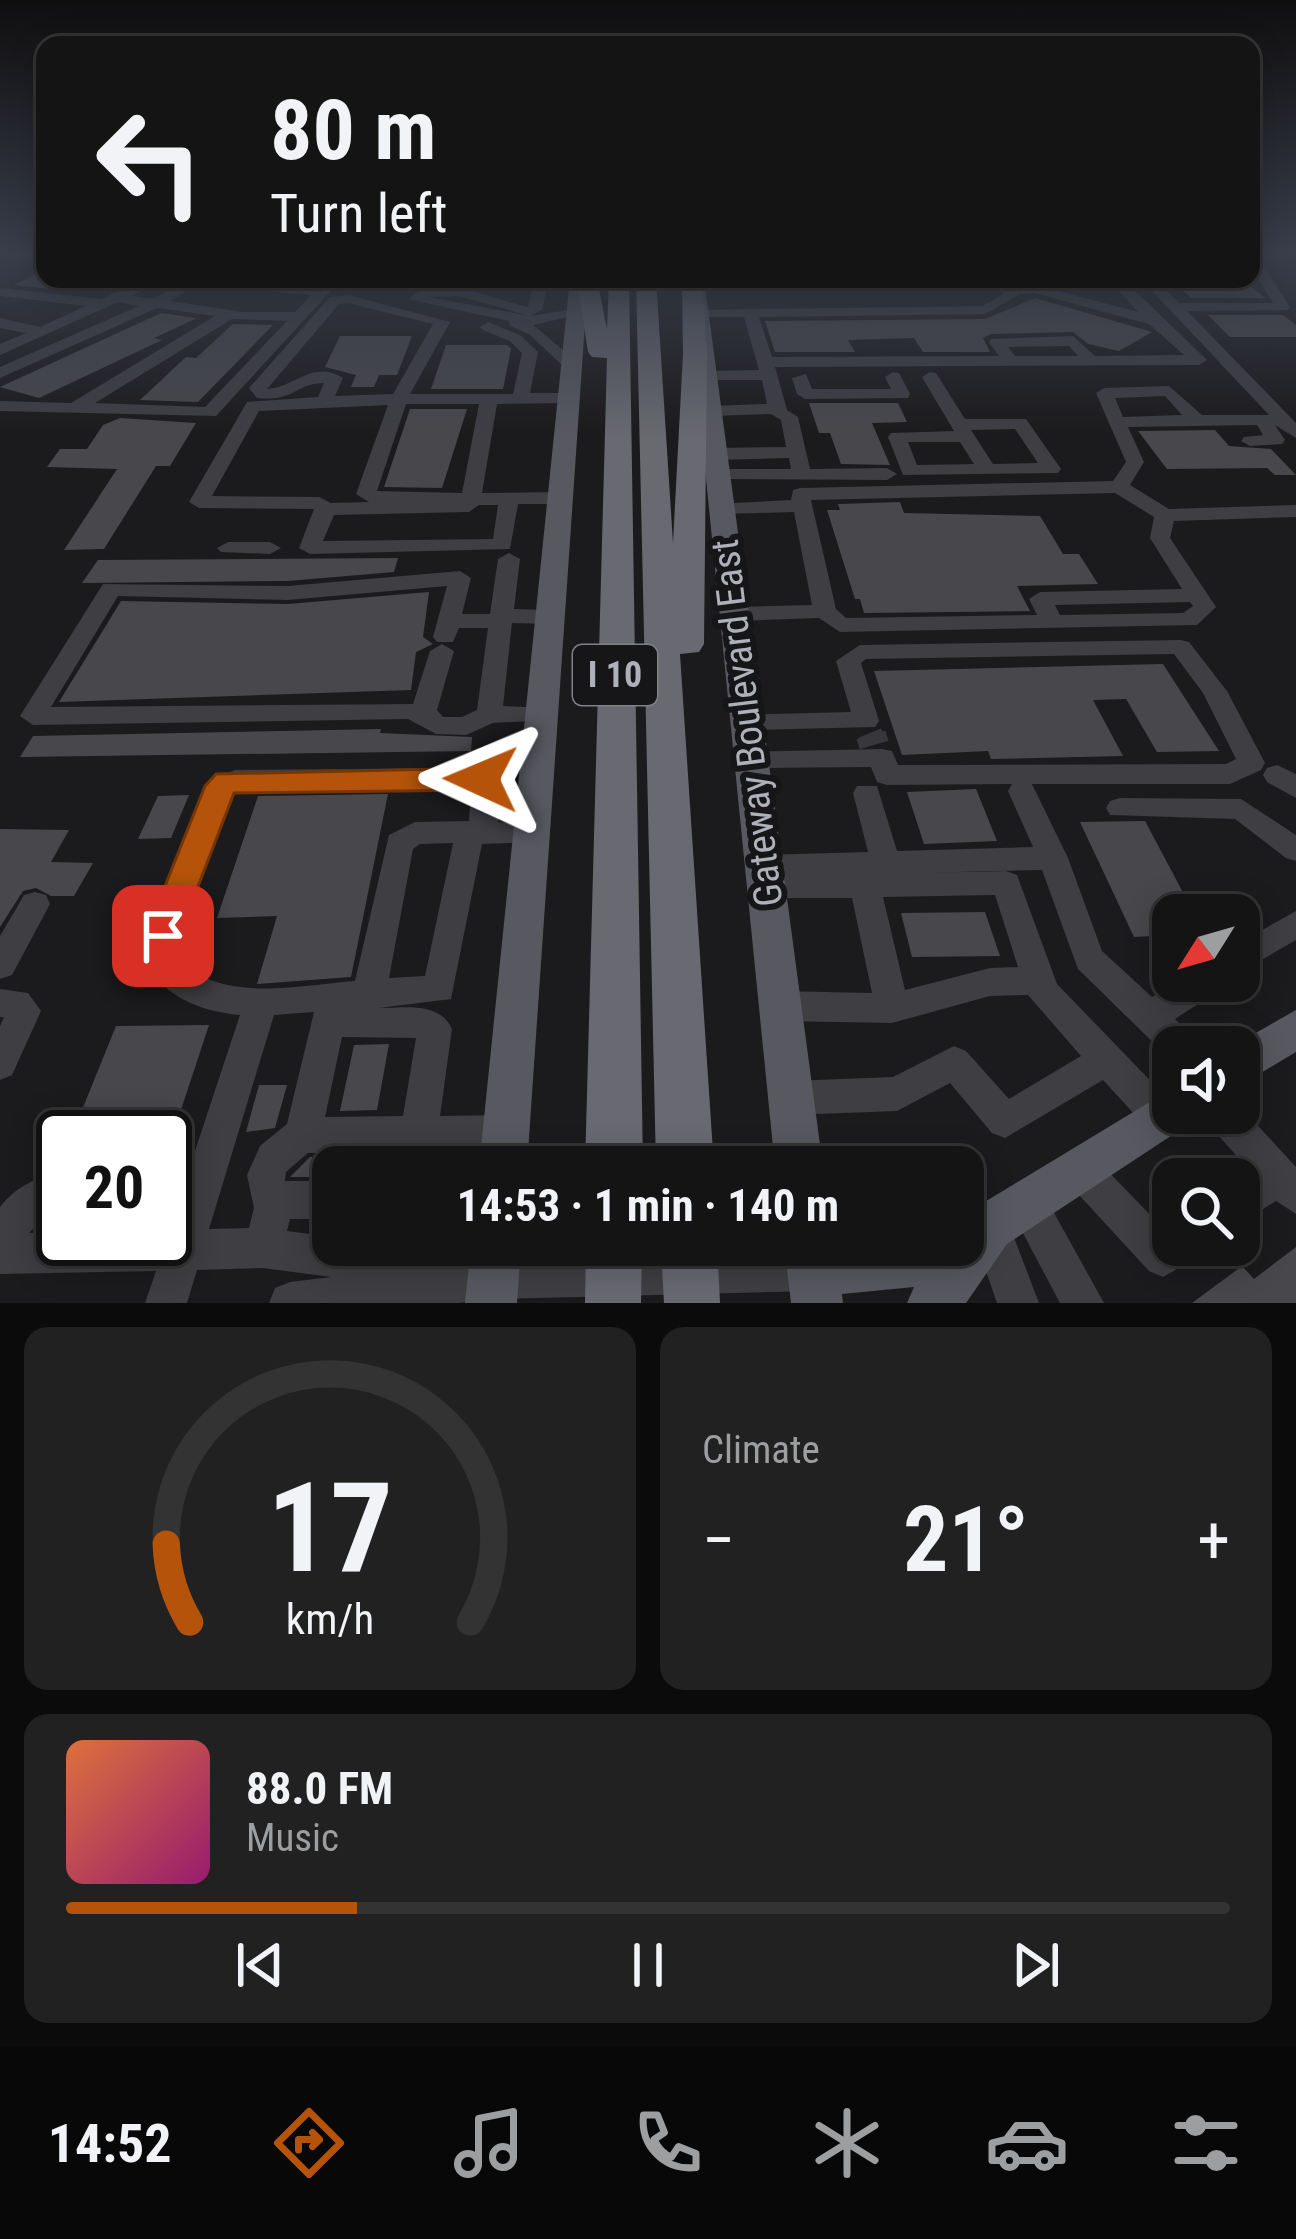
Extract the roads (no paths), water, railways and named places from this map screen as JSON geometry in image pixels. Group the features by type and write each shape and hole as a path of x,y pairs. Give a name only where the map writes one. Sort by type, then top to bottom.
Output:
{"highway":[{"path":"590,315 605,399 602,490 615,530"},
{"name":"I 10","path":"614,1146 618,315"},
{"name":"I 10","path":"648,315 684,1146"},
{"path":"668,803 686,674 694,315"},
{"path":"613,1303 614,1266"},
{"path":"690,1266 692,1303"}],"main road":[{"path":"510,1146 531,834 576,315"},
{"name":"Gateway Boulevard East","path":"699,315 793,1146"},
{"path":"1260,1052 1296,1029"},
{"path":"813,1273 907,1264 986,1231 1152,1123"},
{"path":"933,1303 986,1231"}],"street":[{"path":"46,315 41,317 68,322"},
{"path":"0,350 84,315"},
{"path":"0,373 132,315"},
{"path":"75,408 229,315"},
{"path":"248,315 298,317"},
{"path":"324,402 335,378 305,378 286,393 257,391 325,315"},
{"path":"489,398 471,499 469,506 326,509 319,503 199,502 253,406 399,399 489,398 569,383 534,331 447,315 399,399 366,494 380,499 471,499 559,498"},
{"path":"465,327 563,315"},
{"path":"751,315 778,409"},
{"path":"1130,315 1154,321"},
{"path":"768,373 800,377 805,394 902,394 893,377 1012,369 1046,361 1199,360 1148,315"},
{"path":"1182,315 1290,427"},
{"path":"2,403 210,412 298,317"},
{"path":"503,322 530,352 522,392"},
{"path":"1,328 44,332"},
{"path":"1,328 19,343"},
{"path":"1012,369 997,342 1073,341 1090,361"},
{"path":"1031,342 1046,361"},
{"path":"706,376 871,361 1012,369"},
{"path":"930,377 987,470"},
{"path":"1119,487 1135,462 1104,393 1169,392 1197,420"},
{"path":"710,411 778,409 789,417 802,475"},
{"path":"1117,422 1262,420 1290,427"},
{"path":"1250,441 1276,440 1262,420"},
{"path":"1020,423 1051,469 987,470 910,471 897,437 1020,423"},
{"path":"716,464 797,452"},
{"path":"716,464 891,483 1119,487 1165,515 1296,511"},
{"path":"891,483 800,494 825,611 840,625 1052,622 1040,599 1198,595 1160,538 1165,515"},
{"path":"326,509 310,548 502,545 509,498"},
{"path":"722,508 803,506"},
{"path":"228,548 270,548"},
{"path":"483,717 509,559"},
{"path":"426,716 460,578 288,592 111,589 32,716 426,716 436,725 466,726 483,717 541,714"},
{"path":"734,614 825,611"},
{"path":"446,636 502,619 549,616"},
{"path":"1180,646 1214,691 1251,763 1230,774 887,776 873,739 848,661 860,652 1180,646"},
{"path":"746,721 873,739"},
{"path":"751,759 873,739"},
{"path":"344,1006 439,989 485,783 475,778 235,780 221,786 163,936 160,959 185,988 212,999 344,1006 426,1023 435,1029 418,1146"},
{"path":"1022,791 1053,858 1089,959 1159,1026"},
{"path":"867,793 892,1008"},
{"path":"1120,808 1241,809 1296,850"},
{"path":"276,1201 265,1187 272,1156 303,1135 399,843 415,833 531,834"},
{"path":"764,876 875,874 1053,858"},
{"path":"875,874 1006,883 1042,992 1152,1100"},
{"path":"0,965 35,904"},
{"path":"1260,947 1296,924"},
{"path":"780,1006 892,1008 991,982 1039,981"},
{"path":"192,1169 261,1002"},
{"path":"1149,1017 1173,1002"},
{"path":"0,1003 16,1003 24,1011 0,1064"},
{"path":"790,1098 897,1094 954,1062 1005,1121 1106,1059"},
{"path":"1241,1134 1287,1185"},
{"path":"303,1135 387,1146"},
{"path":"1082,1170 1152,1246"},
{"path":"0,1245 15,1214 36,1198"},
{"path":"276,1201 312,1200"},
{"path":"263,1248 276,1201"},
{"path":"986,1231 1018,1303"},
{"path":"986,1231 1083,1303"},
{"path":"192,1250 312,1250"},
{"path":"0,1254 36,1253"},
{"path":"166,1303 178,1266"},
{"path":"447,1266 494,1275"},
{"path":"290,1303 494,1275 813,1273"}],"tunnel":[{"path":"870,733 872,737"},
{"path":"872,737 874,745"}]}
